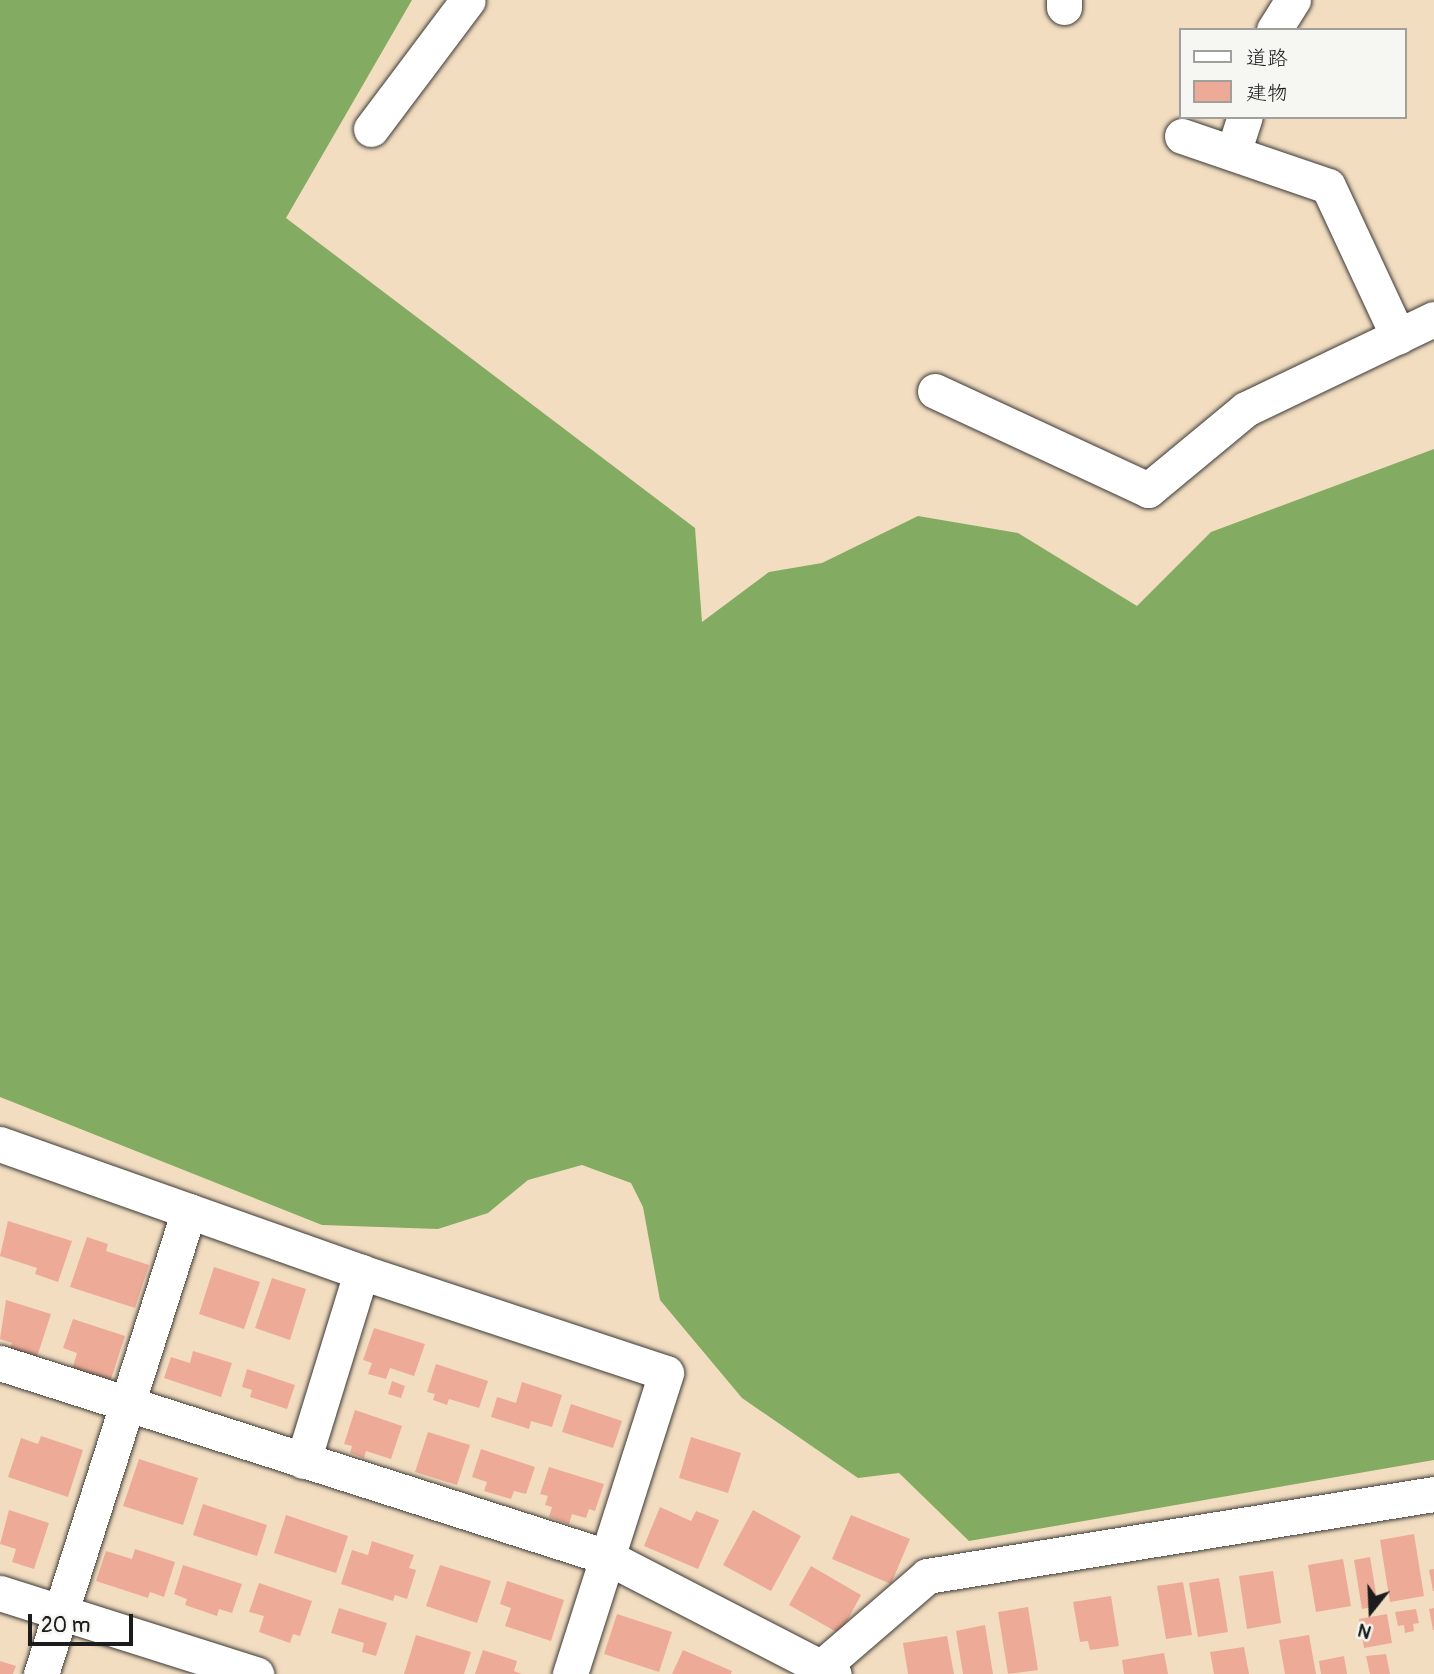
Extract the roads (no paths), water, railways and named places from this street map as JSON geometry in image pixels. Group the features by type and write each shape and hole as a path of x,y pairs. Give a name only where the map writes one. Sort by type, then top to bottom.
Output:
{"street":[{"path":"371,129 468,0"},
{"path":"1275,28 1293,0"},
{"path":"1233,153 1244,119"},
{"path":"1182,136 1328,186 1398,336"},
{"path":"935,391 1148,490 1246,409 1434,320"},
{"path":"0,1144 361,1272 666,1373 570,1674"},
{"path":"41,1674 189,1211"},
{"path":"303,1461 361,1272"},
{"path":"0,1363 126,1406 607,1557 829,1670 927,1576 1434,1494"},
{"path":"0,1593 256,1674"}]}
